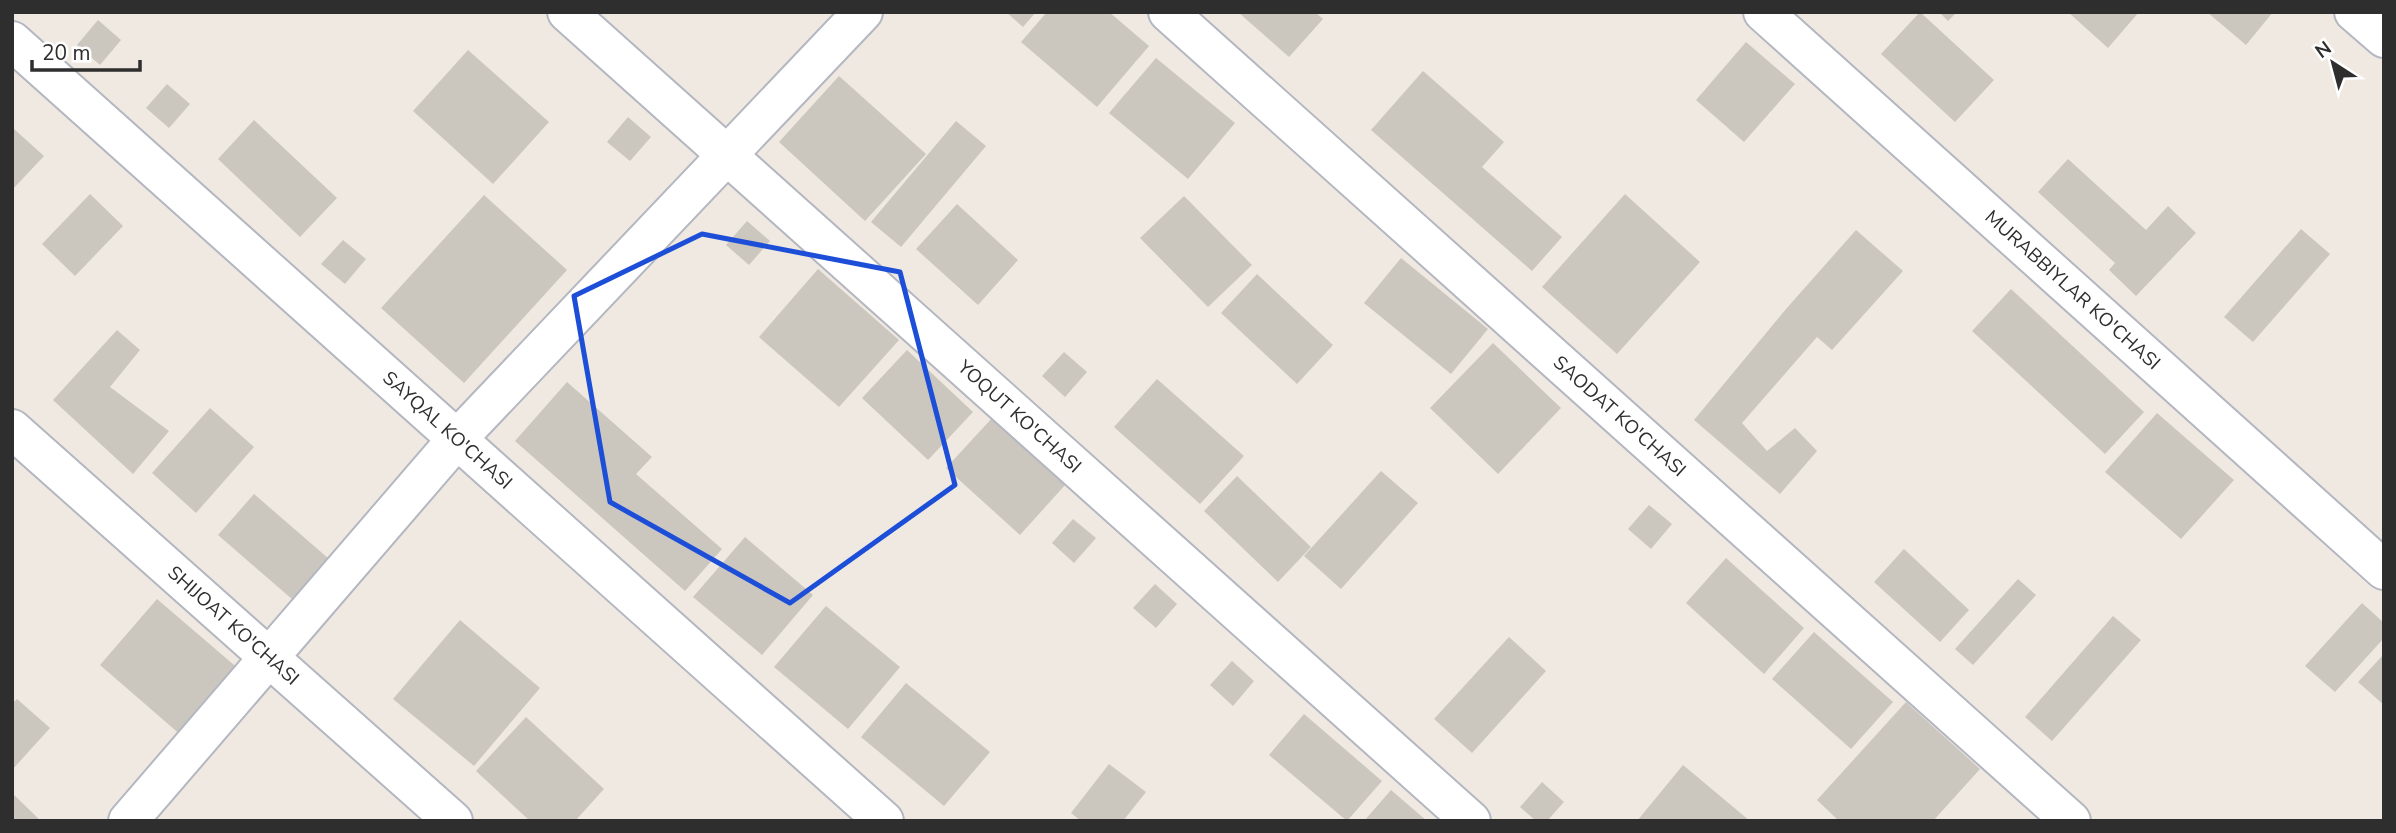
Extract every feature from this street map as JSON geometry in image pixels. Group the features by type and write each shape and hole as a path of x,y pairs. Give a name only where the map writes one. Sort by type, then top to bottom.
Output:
{"street":[{"name":"YOQUT KO'CHASI","path":"567,12 1471,821"},
{"path":"128,821 457,439 863,12"},
{"name":"SAODAT KO'CHASI","path":"1168,12 2071,821"},
{"name":"MURABBIYLAR KO'CHASI","path":"1763,12 2384,570"},
{"path":"2354,12 2384,38"},
{"name":"SAYQAL KO'CHASI","path":"12,41 884,821"},
{"name":"SHIJOAT KO'CHASI","path":"12,429 453,821"}],"highlighted area":[{"path":"702,234 900,272 955,485 790,603 610,502 574,296"}],"building":[{"path":"1006,12 1036,12 1023,27"},
{"path":"1047,12 1109,12 1149,46 1097,107 1021,42"},
{"path":"1238,12 1315,12 1323,19 1289,57"},
{"path":"1920,12 1994,80 1955,122 1881,54"},
{"path":"1939,12 1957,12 1948,21"},
{"path":"2068,12 2139,12 2108,48"},
{"path":"2207,12 2273,12 2246,45"},
{"path":"98,20 121,40 100,65 77,45"},
{"path":"1746,42 1795,84 1744,142 1696,100"},
{"path":"468,50 549,122 493,184 413,111"},
{"path":"1156,58 1235,123 1188,179 1109,113"},
{"path":"1423,71 1504,142 1482,167 1562,237 1532,271 1371,130"},
{"path":"839,76 926,154 865,221 779,142"},
{"path":"167,84 190,104 169,128 146,108"},
{"path":"628,117 651,137 630,161 607,142"},
{"path":"254,120 337,198 300,237 218,159"},
{"path":"956,121 986,146 901,247 871,222"},
{"path":"14,129 44,156 12,190 12,132"},
{"path":"2068,159 2146,230 2168,206 2196,233 2136,296 2109,270 2115,263 2038,192"},
{"path":"90,194 123,226 75,276 42,244"},
{"path":"1625,194 1700,262 1617,354 1542,287"},
{"path":"484,195 567,270 464,383 381,308"},
{"path":"1184,196 1252,265 1208,307 1140,238"},
{"path":"957,204 1018,260 978,305 916,249"},
{"path":"747,221 770,241 749,265 726,245"},
{"path":"2301,229 2330,254 2253,342 2224,317"},
{"path":"1856,230 1903,271 1832,350 1817,337 1742,423 1767,451 1795,428 1817,451 1780,494 1694,420"},
{"path":"343,240 366,259 345,284 321,264"},
{"path":"1401,258 1488,329 1451,374 1364,303"},
{"path":"818,269 899,340 839,407 759,337"},
{"path":"1257,274 1333,345 1297,384 1221,313"},
{"path":"2011,289 2144,412 2105,454 1972,331"},
{"path":"117,330 140,350 110,387 169,431 133,474 53,400"},
{"path":"1493,343 1561,408 1498,474 1430,408"},
{"path":"907,350 973,412 928,460 862,398"},
{"path":"1064,352 1087,372 1065,397 1042,376"},
{"path":"1157,379 1244,456 1200,504 1114,427"},
{"path":"567,382 652,457 636,474 722,549 685,591 515,441"},
{"path":"210,408 254,447 196,513 152,473"},
{"path":"2157,413 2234,480 2181,539 2105,472"},
{"path":"993,417 1066,484 1020,535 946,468"},
{"path":"1381,471 1418,503 1341,589 1304,556"},
{"path":"1237,476 1311,547 1278,582 1204,511"},
{"path":"254,494 336,565 300,606 218,535"},
{"path":"1649,505 1672,524 1651,549 1628,529"},
{"path":"1073,519 1096,538 1074,563 1052,543"},
{"path":"745,537 813,595 762,655 693,597"},
{"path":"1904,549 1969,610 1940,642 1874,582"},
{"path":"1726,558 1804,628 1764,674 1686,603"},
{"path":"2018,579 2036,595 1973,665 1955,649"},
{"path":"1155,584 1177,604 1156,628 1133,608"},
{"path":"157,599 248,677 190,743 100,665"},
{"path":"2362,603 2384,623 2384,638 2335,692 2305,666"},
{"path":"826,606 900,667 848,729 774,667"},
{"path":"2113,616 2141,640 2052,741 2025,717"},
{"path":"460,620 540,688 474,766 393,699"},
{"path":"1814,632 1893,702 1851,749 1772,679"},
{"path":"1509,637 1546,671 1472,753 1434,719"},
{"path":"2384,654 2384,705 2358,682"},
{"path":"1232,661 1254,681 1233,706 1210,685"},
{"path":"906,683 990,752 944,806 861,737"},
{"path":"17,699 50,728 12,770 12,704"},
{"path":"1906,702 1980,769 1933,821 1839,821 1817,800"},
{"path":"1304,714 1382,781 1347,821 1269,755"},
{"path":"526,717 604,789 575,821 530,821 476,771"},
{"path":"1109,764 1146,792 1123,821 1081,821 1071,813"},
{"path":"1683,765 1750,821 1637,821"},
{"path":"1542,782 1564,802 1547,821 1536,821 1520,807"},
{"path":"1391,790 1427,821 1364,821"},
{"path":"12,793 41,821 12,821"}]}
